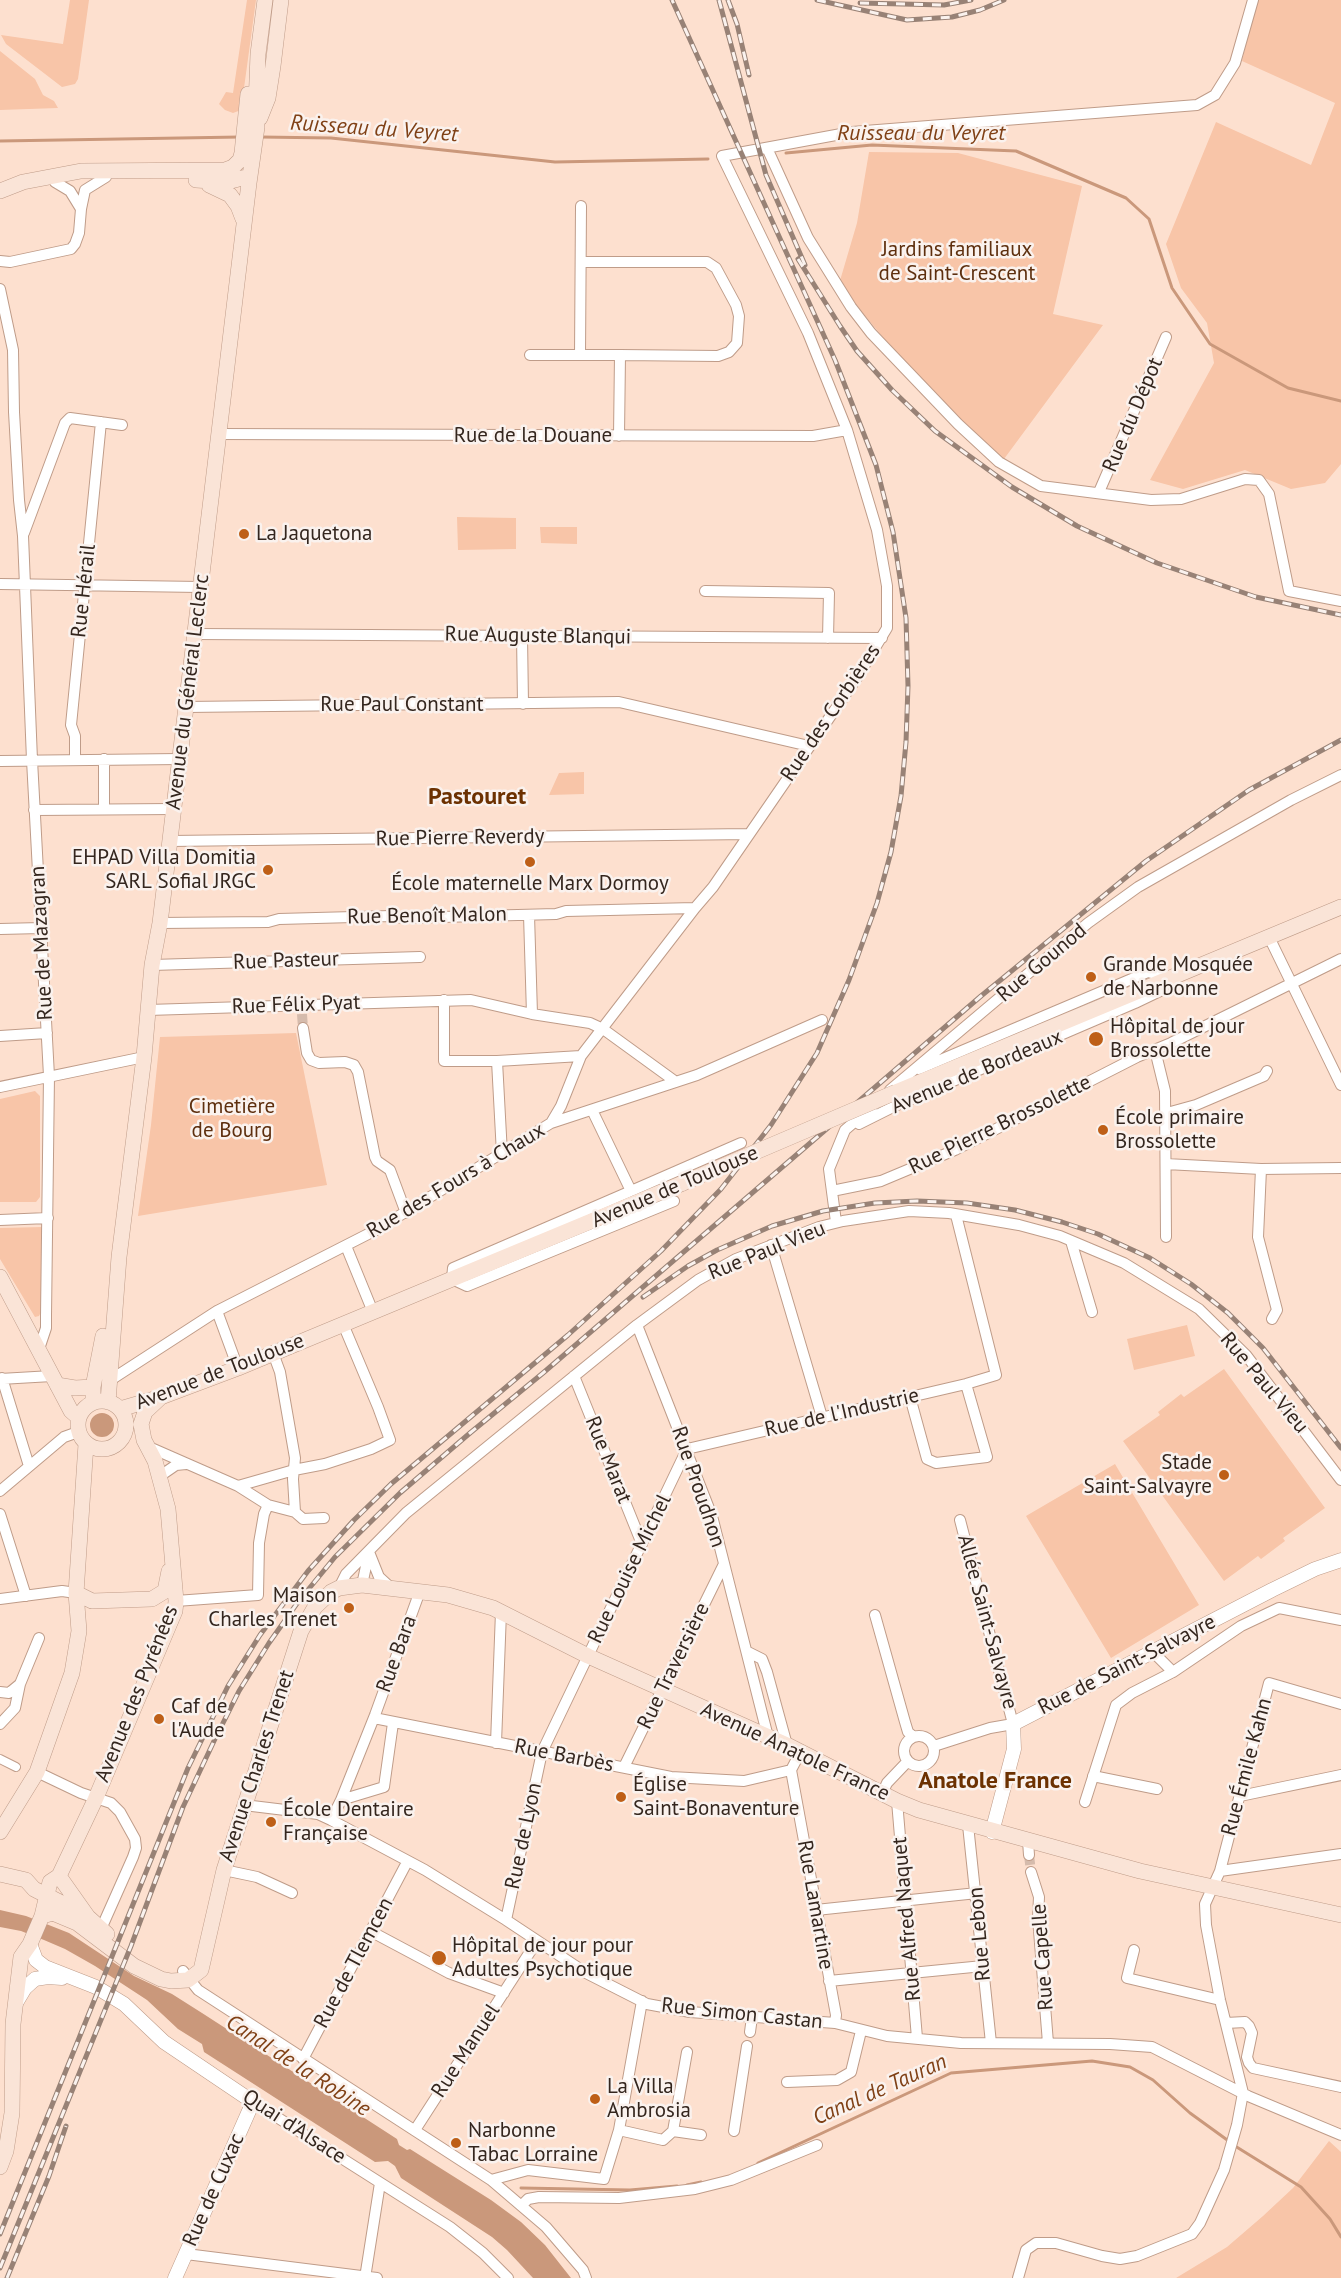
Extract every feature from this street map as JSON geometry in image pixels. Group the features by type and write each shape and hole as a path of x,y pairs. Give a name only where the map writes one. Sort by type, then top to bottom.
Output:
{"main road":[{"name":"Avenue du Général Leclerc","path":"108,1404 119,1257 144,1057 152,965 160,923 250,176 248,153 256,106 258,54 266,0"},
{"name":"Avenue du Général Leclerc","path":"251,127 268,98 281,0"},
{"path":"0,191 23,182 81,171 225,170 233,167 248,153"},
{"path":"0,197 25,188 81,177 157,176 227,182 250,176"},
{"path":"192,180 230,195 238,206 244,222"},
{"name":"Avenue de Bordeaux","path":"896,1092 1341,907"},
{"name":"Avenue de Toulouse","path":"108,1404 161,1397 238,1368 683,1184 896,1092"},
{"name":"Avenue du Général Leclerc","path":"108,1404 119,1257"},
{"path":"0,1277 81,1431 99,1450 113,1447 123,1437 108,1404"},
{"path":"55,1380 108,1404 147,1444"},
{"name":"Avenue des Pyrénées","path":"0,2167 6,2151 12,2113 13,2024 19,1967 21,1957 30,1944 42,1916 40,1892 59,1876 96,1796 175,1611 168,1509 160,1476 147,1444 142,1419 145,1412 161,1397"},
{"path":"0,1832 37,1772 72,1673 79,1631 76,1593 82,1411 108,1404"},
{"path":"76,1593 92,1601 152,1599 165,1591 171,1560"},
{"name":"Avenue Anatole France","path":"347,1588 391,1588 448,1595 501,1612 588,1656 768,1737 897,1801 992,1832 1029,1848 1341,1915"},
{"name":"Avenue Charles Trenet","path":"185,1975 204,1950 224,1870 301,1631 315,1607 347,1588"},
{"path":"0,1874 26,1880 40,1892 88,1917"},
{"path":"59,1876 88,1917 101,1929 150,1966 185,1975"},
{"path":"42,1916 53,1913 77,1923 148,1974 171,1981 185,1975"}],"street":[{"path":"1253,0 1235,63 1215,95 1197,105 852,132 767,148 808,238 852,308 871,333 958,424 999,462 1041,486 1151,500 1181,499 1245,479 1259,480 1269,494 1290,591 1341,601"},
{"name":"Rue des Corbières","path":"551,1123 561,1106 581,1056 713,887 858,676 887,628 887,586 877,530 847,430 808,333 722,156 767,148"},
{"path":"0,261 10,262 71,249 79,233 85,190 106,177"},
{"path":"55,182 70,191 81,209"},
{"path":"579,355 581,206"},
{"path":"530,356 718,356 729,352 737,344 739,316 736,305 716,268 707,262 581,262"},
{"name":"Rue de Mazagran","path":"0,289 13,350 14,412 23,536 34,810 49,1076 46,1328 39,1349"},
{"name":"Rue du Dépot","path":"1099,492 1166,337"},
{"path":"619,436 620,355"},
{"name":"Rue de Mazagran","path":"23,536 65,423 70,418 101,423"},
{"path":"101,423 122,425"},
{"name":"Rue Hérail","path":"75,759 75,736 70,725 101,423"},
{"name":"Rue de la Douane","path":"218,434 813,436 847,430"},
{"path":"0,584 200,587"},
{"path":"705,591 829,593 828,638"},
{"name":"Rue Auguste Blanqui","path":"195,634 882,638"},
{"path":"522,635 523,704"},
{"name":"Rue Paul Constant","path":"186,706 619,702 809,746"},
{"path":"104,759 104,810"},
{"path":"0,761 180,759"},
{"name":"Rue Gounod","path":"836,1222 829,1169 845,1131 910,1073 1088,923 1138,887 1341,775"},
{"path":"34,810 174,809"},
{"name":"Rue Pierre Reverdy","path":"170,841 749,834"},
{"name":"Rue Benoît Malon","path":"160,923 268,922 279,919 391,916 403,918 529,915 555,914 566,911 695,908"},
{"path":"529,915 532,1014"},
{"path":"0,929 41,928"},
{"path":"1269,937 1341,1085"},
{"name":"Rue Pasteur","path":"152,965 420,957"},
{"name":"Rue Pierre Brossolette","path":"832,1191 881,1181 955,1150 1117,1067 1341,958"},
{"name":"Avenue de Bordeaux","path":"845,1131 895,1106 1136,1004 1160,991 1170,978 1148,972 910,1073"},
{"path":"444,1000 444,1061 497,1061 581,1056"},
{"name":"Rue Félix Pyat","path":"148,1010 302,1009 471,1000 532,1014 590,1023 603,1029 676,1082"},
{"name":"Rue des Fours à Chaux","path":"109,1381 217,1311 406,1213 551,1123 697,1075 822,1020"},
{"path":"303,1028 307,1053 311,1060 319,1063 345,1062 354,1065 358,1072 375,1157 390,1170 406,1213"},
{"path":"0,1036 47,1033"},
{"path":"1155,1050 1164,1081 1167,1113 1166,1237"},
{"path":"0,1087 144,1057"},
{"path":"497,1061 502,1154"},
{"path":"1167,1113 1196,1106 1264,1076 1267,1071"},
{"path":"592,1110 631,1191"},
{"name":"Avenue de Toulouse","path":"674,1201 467,1286 452,1279 453,1268 741,1143"},
{"path":"1166,1164 1261,1169 1341,1168"},
{"path":"1261,1169 1258,1237 1277,1310 1272,1318"},
{"name":"Rue Paul Vieu","path":"347,1588 352,1569 406,1513 637,1325 698,1280 736,1259 836,1222 909,1211 956,1215 1019,1225 1071,1241 1125,1263 1198,1309 1246,1355 1341,1480"},
{"name":"Rue de l'Industrie","path":"687,1449 996,1375 956,1215"},
{"path":"0,1220 48,1218"},
{"path":"1071,1241 1092,1312"},
{"path":"771,1245 822,1417"},
{"path":"346,1246 373,1312"},
{"path":"217,1311 238,1368"},
{"path":"238,1486 325,1464 371,1449 390,1440 343,1324"},
{"name":"Rue Proudhon","path":"637,1325 712,1516 768,1737"},
{"path":"273,1353 280,1372 295,1458 296,1512"},
{"name":"Rue Marat","path":"574,1376 642,1544"},
{"path":"29,1466 1,1378 55,1380"},
{"path":"910,1397 927,1459 936,1463 987,1457 966,1384"},
{"path":"0,1491 64,1437 81,1431"},
{"path":"147,1444 186,1464 238,1486 268,1505 296,1512 303,1519 324,1518"},
{"name":"Rue Louise Michel","path":"542,1752 687,1449"},
{"path":"160,1476 176,1466 186,1464"},
{"path":"176,1601 258,1595 259,1543 264,1514 268,1505"},
{"path":"0,1514 26,1596"},
{"name":"Allée Saint-Salvayre","path":"960,1520 1013,1724"},
{"path":"347,1588 369,1552"},
{"path":"369,1552 379,1577 391,1588"},
{"name":"Rue de Saint-Salvayre","path":"992,1832 1014,1749 1013,1724 1272,1590 1341,1560"},
{"name":"Rue Traversière","path":"624,1767 724,1564"},
{"name":"Rue Bara","path":"331,1820 374,1718 420,1591"},
{"path":"0,1599 62,1592 76,1593"},
{"path":"1085,1802 1116,1705 1132,1693 1173,1672 1241,1626 1279,1608 1341,1620"},
{"path":"496,1743 501,1612"},
{"path":"875,1615 908,1732 914,1737"},
{"path":"0,1724 15,1708 20,1684 39,1638"},
{"name":"Rue Proudhon","path":"748,1652 762,1659 793,1749"},
{"path":"1153,1652 1173,1672"},
{"name":"Rue Émile Kahn","path":"1243,2093 1220,2000 1205,1904 1220,1871 1269,1683 1341,1705"},
{"path":"0,1692 9,1693 20,1684"},
{"name":"Rue Barbès","path":"374,1718 671,1777 744,1781 791,1770"},
{"path":"341,1800 384,1787 393,1723"},
{"path":"934,1746 990,1728 1013,1724"},
{"path":"918,1735 927,1737 934,1746 933,1757 929,1763 921,1766 908,1761 904,1749 906,1742 918,1735"},
{"path":"791,1770 793,1749"},
{"name":"Rue de Lyon","path":"506,1920 542,1752"},
{"path":"0,1759 16,1767"},
{"path":"882,1794 887,1783 908,1761"},
{"name":"Rue Lamartine","path":"791,1770 836,2015 835,2023"},
{"path":"37,1772 81,1793 96,1796 111,1803 120,1812 135,1839 136,1848 101,1929"},
{"path":"1240,1796 1341,1775"},
{"path":"1093,1776 1157,1789"},
{"name":"Rue Alfred Naquet","path":"897,1801 917,2038"},
{"name":"Rue Simon Castan","path":"244,1805 318,1814 331,1820 425,1870 586,1973 642,2001 690,2012 835,2023 887,2036 961,2043 1048,2043 1152,2047 1243,2093 1341,2135"},
{"name":"Rue Lebon","path":"968,1825 977,1893 991,2043"},
{"path":"1220,1871 1341,1854"},
{"name":"Rue de Tlemcen","path":"303,2059 405,1866"},
{"path":"224,1870 257,1877 292,1893"},
{"name":"Rue Capelle","path":"1031,1872 1040,1897 1038,1918 1048,2043"},
{"path":"816,1910 977,1893"},
{"path":"372,1932 449,1973 504,1993"},
{"name":"Rue Manuel","path":"415,2130 537,1941"},
{"name":"Quai d'Alsace","path":"30,1944 36,1960 45,1967 96,1987 124,2004 164,2042 253,2102 450,2227 483,2253 508,2278"},
{"path":"1134,1950 1127,1978 1220,2000"},
{"path":"829,1981 983,1966"},
{"path":"185,1975 198,1990 491,2180 546,2226 583,2270 586,2278"},
{"name":"Quai d'Alsace","path":"16,2003 25,1988 35,1979 48,1977 78,1979"},
{"path":"491,2180 528,2170 604,2179 619,2130 642,2001"},
{"path":"750,2032 752,2017"},
{"path":"1226,2023 1245,2022 1249,2026 1252,2033 1247,2058 1253,2068 1341,2087"},
{"path":"787,2082 837,2080 851,2072 861,2031"},
{"path":"734,2131 747,2046"},
{"path":"619,2130 663,2140 673,2131 687,2052"},
{"path":"1018,2278 1026,2250 1035,2243 1056,2243 1120,2259 1137,2256 1192,2234 1224,2169 1243,2093"},
{"name":"Rue de Cuxac","path":"175,2278 253,2102"},
{"path":"673,2131 701,2135"},
{"path":"522,2205 528,2199 539,2197 619,2198 695,2189 731,2180 817,2145"},
{"path":"365,2277 380,2183"},
{"path":"185,2257 377,2278"}],"green space":[{"path":"70,0 89,0 78,79 75,84 62,87 6,44 1,35 63,44"},
{"path":"247,0 256,0 241,110 233,113 225,110 219,104 226,92 233,93"},
{"path":"1257,0 1341,0 1341,464 1325,483 1291,489 1245,470 1183,489 1150,480 1214,363 1207,323 1181,288 1166,244 1216,122 1311,165 1335,103 1242,61"},
{"path":"0,51 35,79 43,95 54,101 58,108 0,110"},
{"name":"Jardins familiaux de Saint-Crescent","path":"869,152 958,153 1082,186 1053,314 1103,325 1004,459 944,404 895,352 839,284 857,223"},
{"path":"457,517 516,518 516,549 458,550"},
{"path":"540,527 577,527 577,544 541,543"},
{"path":"584,772 584,794 549,795 559,773"},
{"name":"Cimetière de Bourg","path":"296,1033 327,1185 138,1216 151,1125 160,1037"},
{"path":"35,1091 40,1096 40,1197 36,1202 0,1202 0,1099"},
{"path":"43,1227 41,1312 35,1317 0,1259 0,1228"},
{"path":"1187,1325 1195,1356 1134,1370 1127,1339"},
{"name":"Stade Saint-Salvayre","path":"1224,1369 1325,1508 1283,1538 1285,1541 1261,1559 1258,1556 1224,1581 1123,1441 1160,1415 1158,1412 1181,1394 1184,1397"},
{"name":"Stade Saint-Salvayre","path":"1115,1464 1199,1605 1111,1658 1026,1516"},
{"path":"1329,2141 1341,2152 1341,2278 1176,2278 1227,2247 1263,2216 1293,2188"}],"shaded area":[{"path":"102,1413 111,1416 114,1425 111,1434 102,1437 93,1434 90,1425 93,1416"},
{"path":"0,1910 26,1916 69,1933 134,1976 172,1994 202,2013 397,2139 399,2145 407,2150 410,2149 491,2200 521,2222 545,2245 571,2278 533,2278 492,2237 401,2178 395,2166 388,2161 375,2162 204,2052 202,2044 178,2029 147,2000 65,1949 21,1931 0,1927"}],"waterway":[{"name":"Ruisseau du Veyret","path":"0,141 240,137"},
{"name":"Ruisseau du Veyret","path":"261,137 331,138 555,162 708,159"},
{"name":"Ruisseau du Veyret","path":"786,153 872,145 1016,151 1126,198 1149,219 1172,288 1210,344 1288,388 1341,401"},
{"name":"Canal de Tauran","path":"758,2163 951,2073 1092,2061 1130,2067 1153,2080 1190,2113 1230,2142"},
{"name":"Canal de Tauran","path":"1235,2146 1301,2187 1330,2219 1341,2237"},
{"name":"Canal de Tauran","path":"687,2185 701,2182"},
{"name":"Canal de Tauran","path":"521,2188 630,2190 677,2186"}],"tunnel":[{"path":"302,1014 303,1028"},
{"path":"1029,1855 1031,1872"}],"railway":[{"path":"0,2234 188,1768 228,1686 260,1635 308,1571 354,1520 391,1484 568,1335 661,1251 721,1189 771,1125 817,1053 849,980 877,903 891,852 901,796 906,742 908,686 906,618 893,532 876,465 835,360 672,0"},
{"path":"719,0 766,175 805,265"},
{"path":"728,0 737,24 749,75"},
{"path":"817,0 907,20 952,17 980,10 1004,0"},
{"path":"860,3 944,5 971,0"},
{"path":"798,259 857,351 892,390 935,431 1012,487 1077,526 1157,563 1256,597 1341,615"},
{"path":"0,2268 131,1946 183,1807 214,1741 239,1691 269,1643 298,1602 335,1557 400,1493 981,996 1146,861 1249,790 1341,740"},
{"path":"643,1297 688,1266 717,1250 772,1226 823,1211 875,1203 917,1201 967,1203 1015,1210 1098,1234 1150,1258 1191,1284 1228,1313 1263,1348 1341,1448"},
{"path":"7,2278 49,2176 66,2126"}],"place":[{"name":"La Jaquetona","path":"244,534"},
{"name":"École maternelle Marx Dormoy","path":"530,862"},
{"name":"EHPAD Villa Domitia SARL Sofial JRGC","path":"268,870"},
{"name":"Grande Mosquée de Narbonne","path":"1091,977"},
{"name":"Hôpital de jour Brossolette","path":"1096,1039"},
{"name":"École primaire Brossolette","path":"1103,1130"},
{"name":"Stade Saint-Salvayre","path":"1224,1475"},
{"name":"Maison Charles Trenet","path":"349,1608"},
{"name":"Caf de l'Aude","path":"159,1719"},
{"name":"Église Saint-Bonaventure","path":"621,1797"},
{"name":"École Dentaire Française","path":"271,1822"},
{"name":"Hôpital de jour pour Adultes Psychotique","path":"439,1958"},
{"name":"La Villa Ambrosia","path":"595,2099"},
{"name":"Narbonne Tabac Lorraine","path":"456,2143"}],"district":[{"name":"Pastouret","path":"477,797"},
{"name":"Anatole France","path":"995,1781"}],"water label":[{"name":"Canal de la Robine","path":"298,2066"}]}
